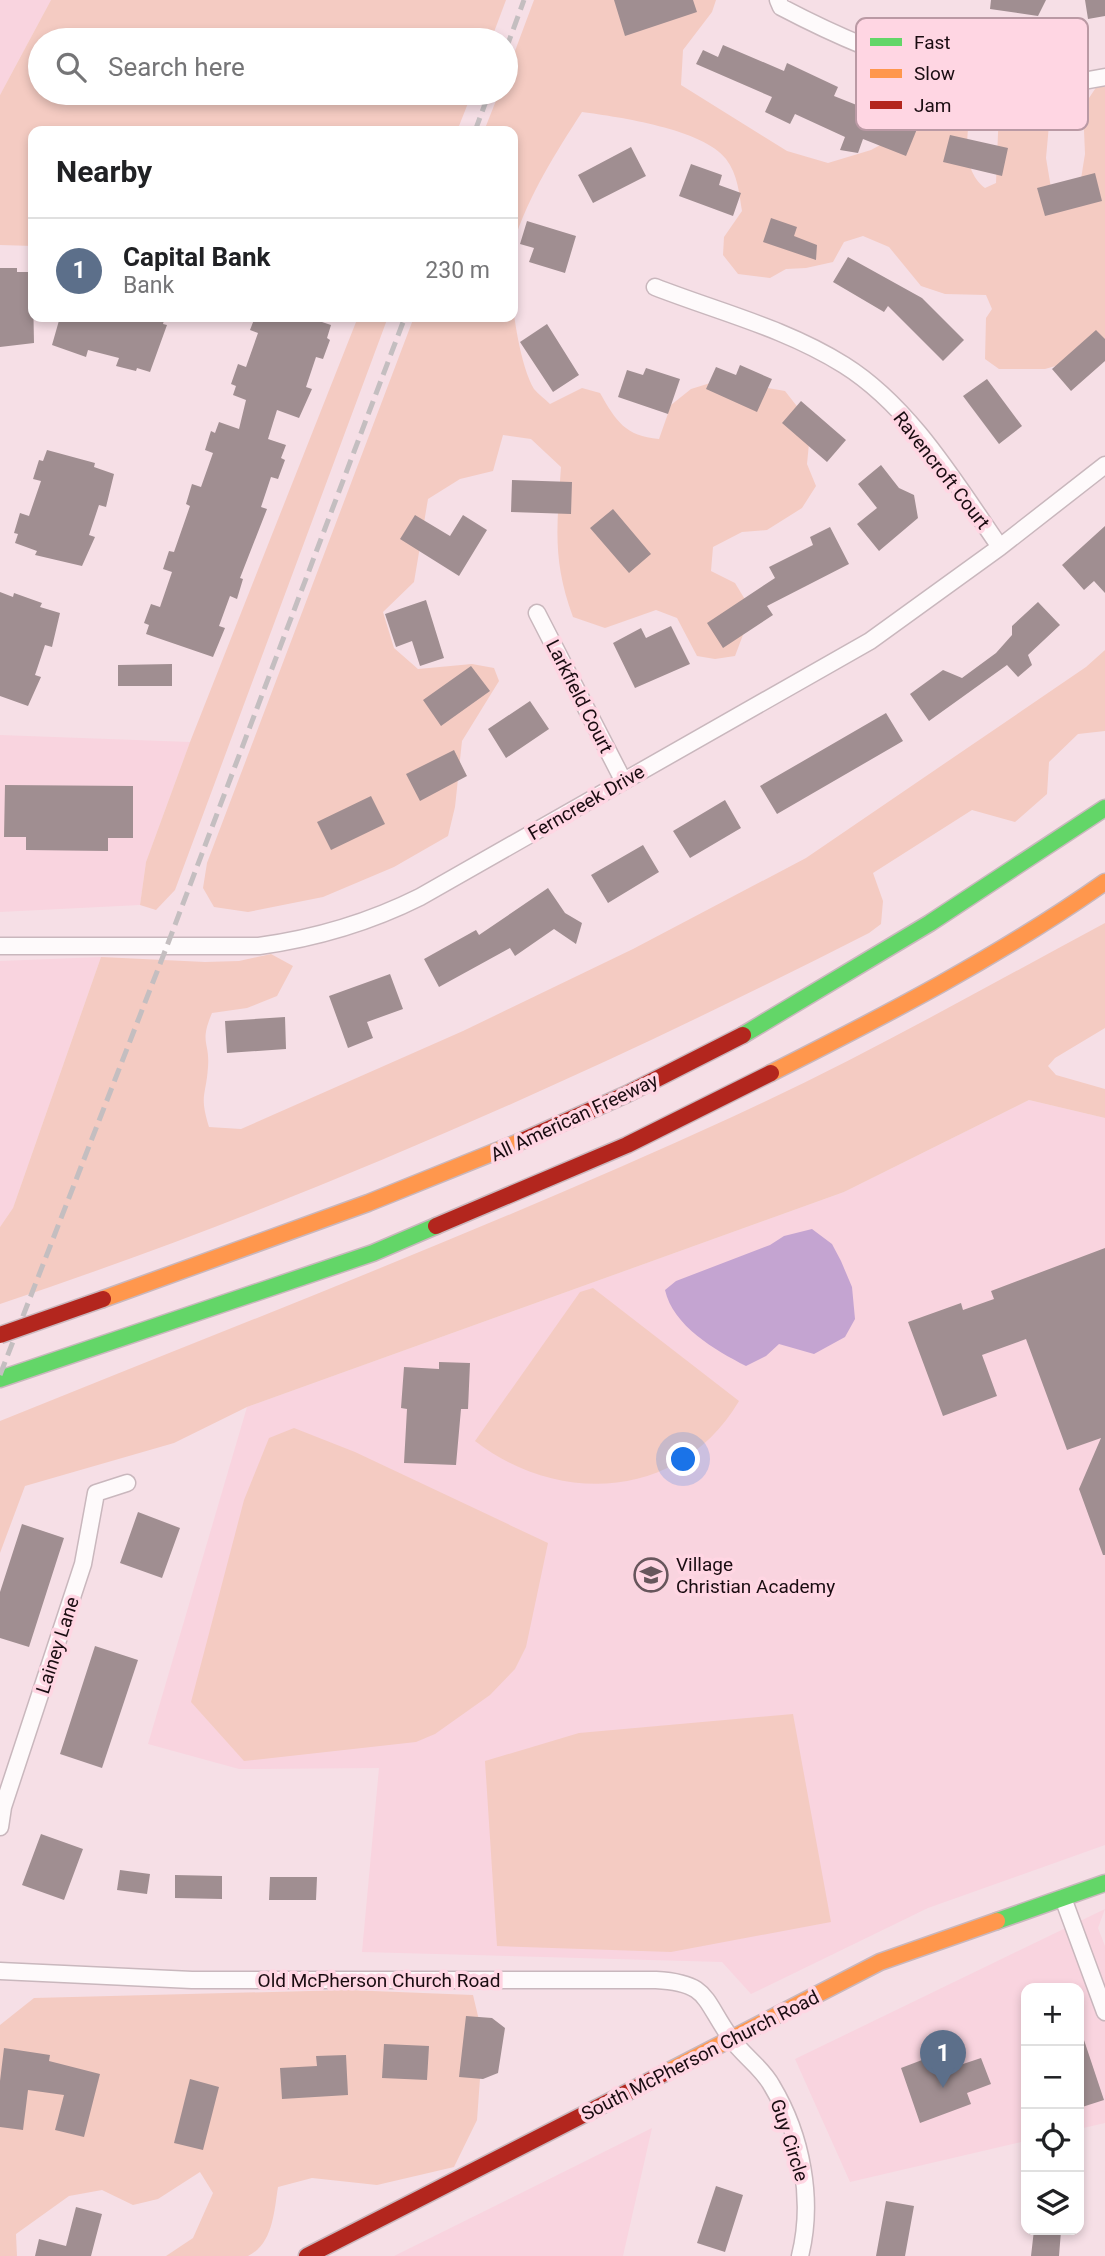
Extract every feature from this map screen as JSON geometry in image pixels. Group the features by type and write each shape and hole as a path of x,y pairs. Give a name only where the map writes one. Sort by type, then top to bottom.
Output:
{"main road":[{"name":"All American Freeway","path":"0,1335 430,1181 629,1094 827,988 1017,870 1105,808"},
{"path":"0,1379 373,1254 627,1145 897,1009 1032,932 1105,882"},
{"name":"South McPherson Church Road","path":"307,2256 880,1962 1105,1883"}],"street":[{"path":"778,0 781,7 856,42"},
{"name":"Ravencroft Court","path":"655,287 778,331 844,365 876,390 922,438 1000,547"},
{"name":"Ferncreek Drive","path":"0,946 216,948 291,942 343,930 420,897 870,640 1000,547 1105,465"},
{"name":"Larkfield Court","path":"537,612 623,780"},
{"name":"Lainey Lane","path":"0,1827 3,1807 83,1564 96,1493 127,1483"},
{"path":"1063,1898 1105,2012"},
{"name":"Old McPherson Church Road","path":"0,1970 192,1980 679,1981 692,1985 702,1994 731,2039"},
{"name":"Guy Circle","path":"731,2039 772,2084 791,2128 806,2181 807,2230 800,2256"}],"shaded area":[{"path":"0,0 51,0 36,28 28,28 28,43 0,95"},
{"path":"51,0 506,0 496,28 36,28"},
{"path":"534,0 716,0 712,12 683,50 681,85 787,151 828,163 871,150 895,137 900,130 968,130 967,144 971,168 976,179 985,188 996,183 998,130 1049,130 1046,158 1051,188 1080,185 1085,154 1084,130 1088,130 1088,100 1097,86 1105,87 1105,360 1080,359 1045,369 999,369 985,359 986,318 992,309 986,295 945,294 921,286 889,247 863,236 844,242 833,262 786,269 770,278 738,274 723,255 724,237 742,211 730,165 715,149 699,140 638,121 582,112 553,158 518,230 518,126 486,126 494,105 518,105 518,43"},
{"path":"28,43 28,105 467,105 459,126 28,126 28,246 0,245 0,95"},
{"path":"356,322 386,322 175,890 156,910 140,905 146,862 190,742"},
{"path":"412,322 516,322 528,376 534,389 550,404 582,388 600,393 611,412 623,425 630,431 647,437 659,439 671,405 691,389 720,380 785,391 803,414 810,433 807,464 816,486 802,508 767,530 742,532 713,547 711,571 735,583 752,611 735,656 715,659 697,656 677,618 656,610 605,628 573,617 559,560 561,467 531,439 503,435 493,471 460,479 428,499 414,582 383,612 394,648 418,669 472,664 494,668 499,681 462,741 455,807 448,836 394,867 323,897 248,912 214,907 203,888 207,863"},
{"path":"1105,650 1105,731 1078,734 1049,762 1047,794 1015,822 972,810 873,873 883,901 881,924 869,933 657,1037 441,1135 222,1224 0,1304 0,1227 13,1208 101,957 205,962 239,961 271,954 293,966 277,996 247,1008 212,1013 208,1023 208,1067 204,1101 209,1127 241,1129 463,1031 633,949 806,858 1086,667"},
{"path":"0,735 190,742 146,862 140,905 0,912"},
{"path":"1105,923 1105,1028 1055,1058 1048,1066 1056,1075 1105,1089 1105,1118 1029,1100 844,1192 247,1407 174,1443 25,1486 0,1553 0,1421 460,1235 642,1158 873,1048"},
{"path":"101,957 13,1208 0,1227 0,961"},
{"name":"Village Christian Academy","path":"1029,1100 1105,1118 1105,1845 928,1908 751,1994 722,1962 362,1952 379,1768 239,1769 148,1744 247,1407 844,1192"},
{"path":"812,1229 832,1244 841,1261 852,1287 855,1319 845,1337 814,1354 779,1344 766,1356 746,1366 697,1336 677,1315 670,1303 665,1290 676,1281 770,1245 784,1236"},
{"path":"593,1288 739,1401 715,1434 685,1458 653,1474 618,1483 581,1483 544,1476 509,1462 475,1441 580,1292"},
{"path":"294,1428 355,1452 548,1543 526,1647 515,1669 490,1695 435,1734 416,1742 244,1761 191,1702 244,1500 269,1438"},
{"path":"793,1714 831,1922 671,1952 497,1946 485,1761 579,1733"},
{"path":"1105,1909 1098,1928 1105,1946 1105,2123 1084,2128 1084,1983 1021,1983 1021,2142 850,2182 795,2059"},
{"path":"348,1990 473,1995 483,2037 477,2120 454,2167 377,2185 312,2178 278,2187 271,2226 263,2244 248,2256 166,2256 193,2238 213,2193 200,2172 158,2199 133,2205 102,2190 69,2196 16,2234 17,2256 0,2256 0,2025 34,1998"},
{"path":"652,2128 623,2256 394,2256"}],"building":[{"path":"614,0 693,0 697,12 625,36"},
{"path":"991,0 1046,0 1038,16 990,9"},
{"path":"1085,0 1105,0 1105,16 1088,18"},
{"path":"723,45 784,71 787,63 838,87 834,96 856,105 856,130 917,130 906,156 863,139 858,153 840,150 845,137 795,114 790,124 765,112 772,97 696,64 703,50 718,57"},
{"path":"950,135 1008,148 1002,176 943,162"},
{"path":"631,147 646,176 593,203 578,175"},
{"path":"691,164 722,175 719,185 741,193 733,216 679,196"},
{"path":"1095,173 1102,201 1045,216 1037,188"},
{"path":"771,218 797,227 794,236 817,245 816,260 763,242"},
{"path":"527,221 576,236 565,273 529,262 534,248 520,244"},
{"path":"848,257 922,298 964,340 943,361 888,306 884,312 833,282"},
{"path":"0,268 17,268 17,272 28,272 28,322 34,322 34,343 0,347"},
{"path":"59,322 164,322 167,325 150,372 116,366 119,358 88,350 86,357 52,345"},
{"path":"253,322 322,322 331,325 327,338 330,340 323,359 316,357 306,387 312,389 299,418 277,410 268,439 286,445 281,458 285,460 278,479 271,477 261,507 267,509 240,578 243,579 237,599 230,596 219,626 225,628 213,657 146,634 149,625 144,623 151,604 160,607 172,572 163,569 169,551 174,552 190,506 186,504 192,484 201,487 213,453 205,450 211,431 215,433 219,422 239,429 246,400 233,395 236,386 231,384 238,364 246,367 258,333 250,330"},
{"path":"547,324 579,375 553,392 520,342"},
{"path":"1096,330 1105,339 1105,361 1071,391 1052,369"},
{"path":"740,365 772,379 757,412 706,389 716,367 736,375"},
{"path":"646,368 680,379 668,414 618,397 627,370 643,375"},
{"path":"987,379 1022,426 999,444 963,396"},
{"path":"801,401 846,440 827,462 782,423"},
{"path":"47,450 95,463 94,467 114,474 106,507 99,505 89,535 95,537 82,566 35,555 37,551 15,543 18,534 14,533 20,513 29,516 41,481 33,479 39,460 43,461"},
{"path":"881,465 899,488 914,495 918,518 879,551 857,524 877,508 858,484"},
{"path":"512,480 572,482 571,514 511,512"},
{"path":"613,509 651,554 629,573 590,528"},
{"path":"415,515 450,536 463,515 487,530 459,576 400,539"},
{"path":"1105,526 1105,593 1094,581 1084,590 1062,565"},
{"path":"830,527 849,564 767,606 773,615 723,648 707,623 775,578 769,567 813,545 810,537"},
{"path":"0,592 13,597 14,593 42,603 40,607 60,613 52,647 45,645 35,675 41,677 28,706 0,696"},
{"path":"426,600 444,658 420,666 412,641 396,647 385,614"},
{"path":"1038,602 1060,625 1028,655 1032,665 1018,677 1007,665 929,721 910,694 943,670 962,678 996,653 1012,635 1012,626"},
{"path":"671,626 690,664 635,688 613,643 641,628 646,638"},
{"path":"172,664 172,686 118,686 118,665"},
{"path":"471,666 490,691 441,726 423,700"},
{"path":"530,701 549,729 506,758 488,729"},
{"path":"886,713 903,741 777,814 760,786"},
{"path":"454,750 467,776 420,801 406,774"},
{"path":"5,785 133,786 133,838 108,838 108,851 26,850 26,837 4,837"},
{"path":"371,796 385,824 331,850 317,822"},
{"path":"725,800 741,828 690,858 673,831"},
{"path":"643,845 659,872 608,903 591,875"},
{"path":"548,888 565,913 582,923 576,944 554,929 515,956 510,948 439,987 424,959 476,930 479,935"},
{"path":"390,974 403,1009 367,1022 373,1038 348,1048 329,996"},
{"path":"285,1017 286,1049 227,1053 225,1021"},
{"path":"1105,1248 1103,1555 1079,1489 1101,1438 1067,1450 1026,1339 982,1355 997,1396 943,1416 908,1322 961,1303 963,1310 994,1299 991,1291"},
{"path":"439,1362 470,1363 468,1409 461,1409 456,1465 404,1463 407,1409 401,1408 404,1367 439,1369"},
{"path":"138,1512 180,1528 162,1578 120,1563"},
{"path":"22,1524 64,1538 29,1647 0,1638 0,1592"},
{"path":"95,1646 138,1660 102,1768 60,1754"},
{"path":"41,1834 83,1849 64,1900 22,1885"},
{"path":"120,1870 150,1874 147,1894 117,1890"},
{"path":"175,1875 222,1876 222,1899 175,1898"},
{"path":"270,1877 317,1877 316,1900 269,1900"},
{"path":"466,2016 492,2018 505,2028 498,2073 483,2079 459,2077"},
{"path":"1084,2040 1104,2100 1084,2106"},
{"path":"384,2044 429,2046 427,2080 382,2078"},
{"path":"4,2048 50,2055 49,2061 100,2074 84,2137 55,2130 64,2095 28,2090 23,2130 0,2127 0,2081"},
{"path":"951,2049 957,2066 981,2058 991,2084 967,2093 971,2104 920,2123 901,2068"},
{"path":"346,2055 348,2095 282,2099 280,2068 317,2066 316,2056"},
{"path":"190,2079 219,2087 203,2150 174,2143"},
{"path":"716,2186 743,2195 725,2252 697,2243"},
{"path":"886,2201 914,2206 905,2256 876,2256"},
{"path":"76,2207 102,2214 91,2256 35,2256 39,2239 66,2246"},
{"path":"1033,2235 1061,2235 1059,2256 1031,2256"}],"railway":[{"path":"514,28 524,0"},
{"path":"477,126 485,105"},
{"path":"0,1375 167,946 403,322"}],"traffic: fast":[{"path":"743,1035 930,923 1105,808"},
{"path":"0,1379 373,1253 436,1226"},
{"path":"997,1921 1105,1883"}],"traffic: slow":[{"path":"771,1073 900,1007 984,960 1105,882"},
{"path":"103,1299 368,1203 524,1140"},
{"path":"665,2073 880,1962 997,1921"}],"traffic: jam":[{"path":"524,1140 627,1094 743,1035"},
{"path":"436,1226 627,1145 771,1073"},
{"path":"0,1335 103,1299"},
{"path":"307,2256 665,2073"}],"place":[{"name":"Village Christian Academy","path":"651,1575"},
{"name":"Capital Bank","path":"943,2088"}]}
